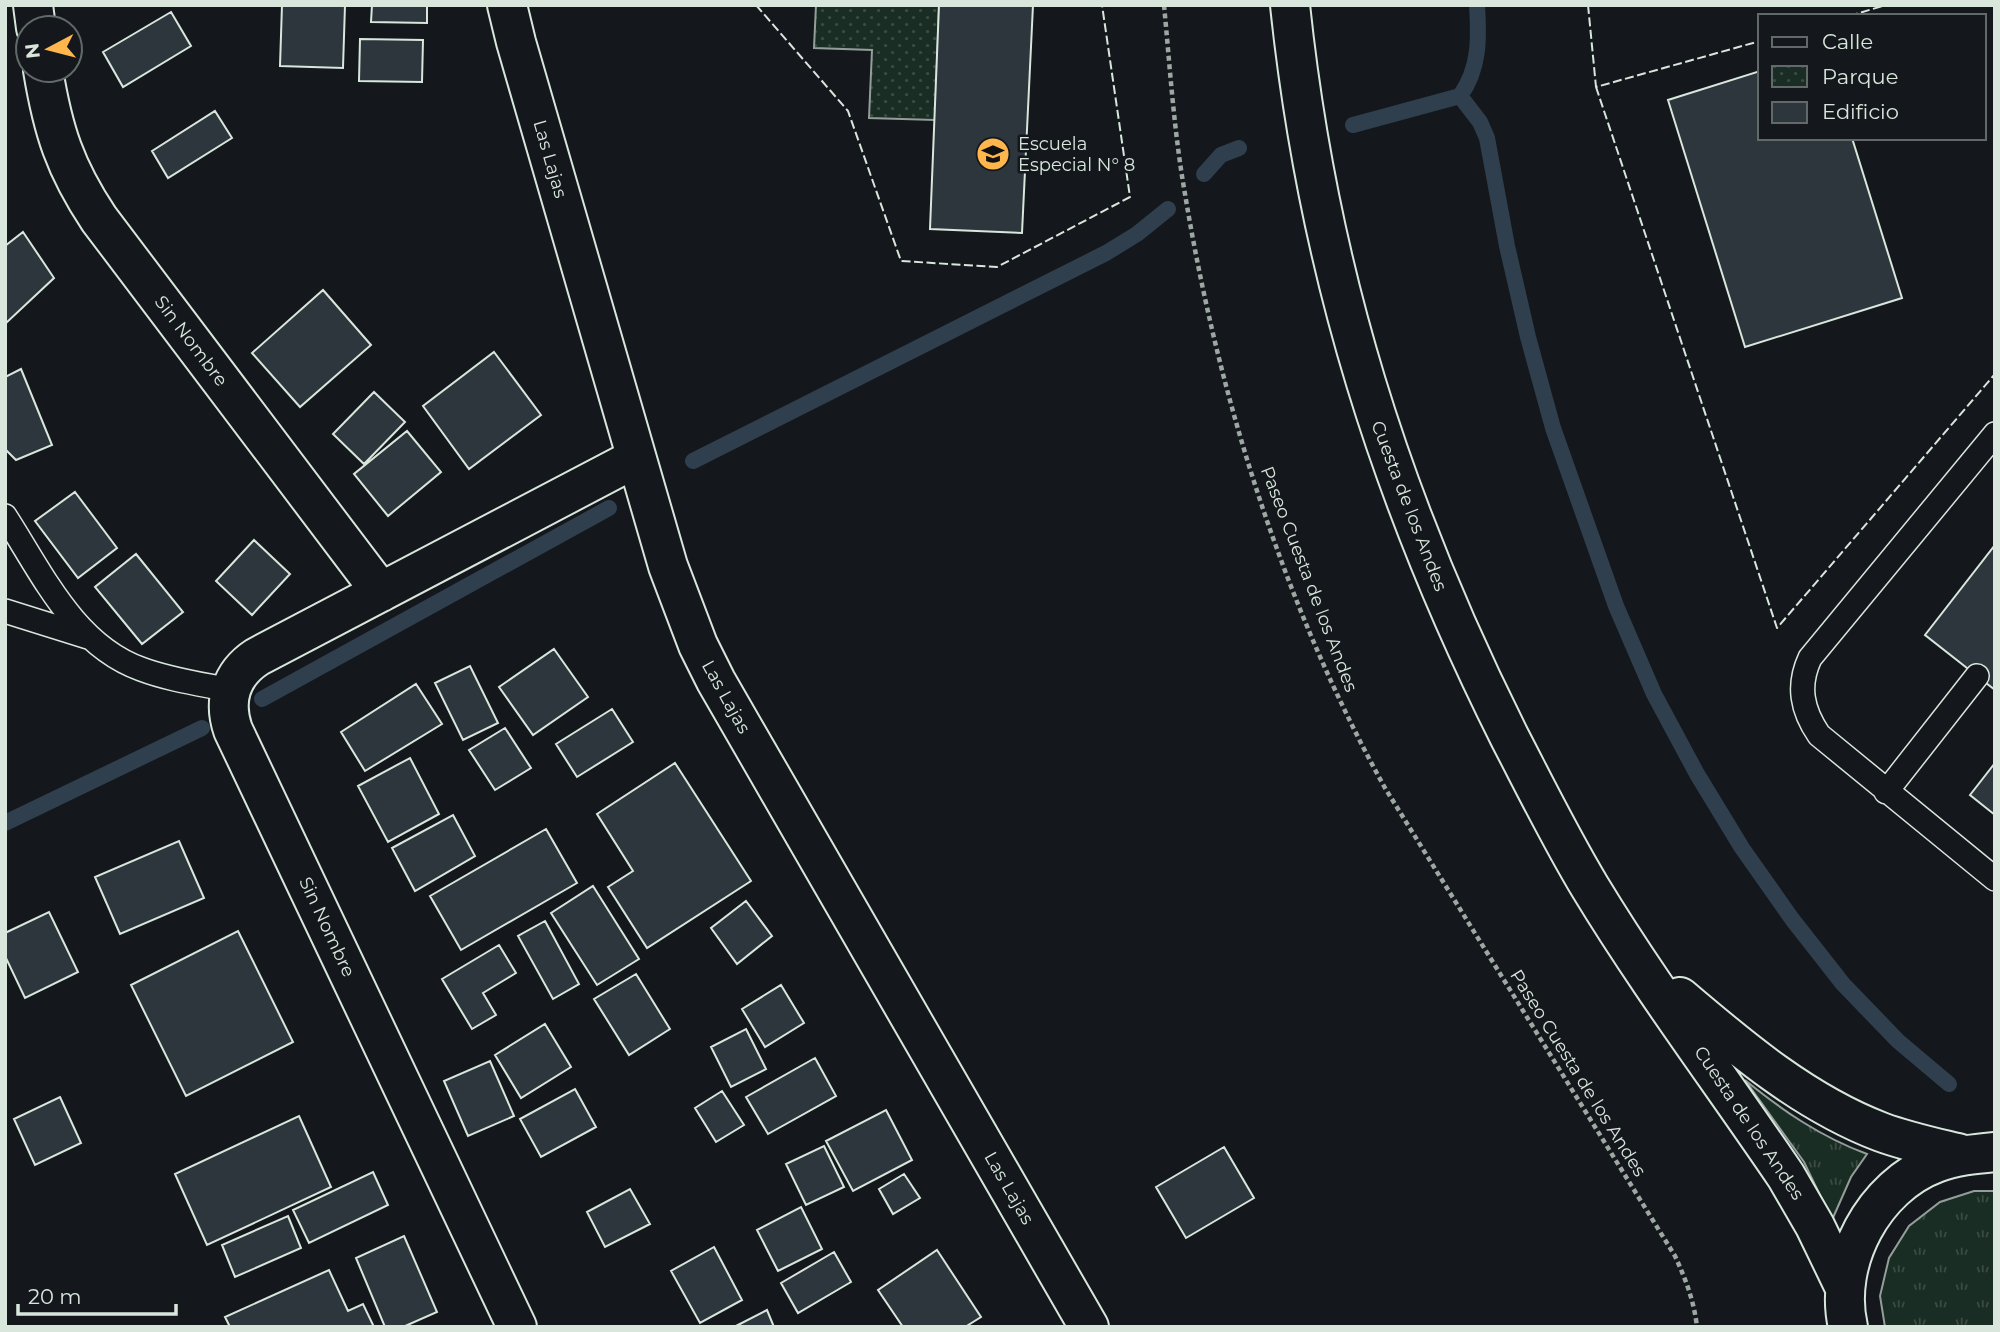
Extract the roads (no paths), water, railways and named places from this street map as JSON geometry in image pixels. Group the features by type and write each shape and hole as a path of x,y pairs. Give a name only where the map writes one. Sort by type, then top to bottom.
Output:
{"street":[{"name":"Las Lajas","path":"507,5 636,458 682,604 698,645 716,681 1088,1327"},
{"name":"Cuesta de los Andes","path":"1290,5 1304,122 1326,237 1355,352 1392,465 1434,573 1504,725 1589,885 1786,1176 1815,1226 1845,1288"},
{"name":"Sin Nombre","path":"46,84 56,134 67,165 82,193 381,592"},
{"path":"230,690 246,665 636,458"},
{"name":"Sin Nombre","path":"230,690 229,719 233,730 517,1327"},
{"name":"Cuesta de los Andes","path":"1642,965 1756,1060 1838,1113 1893,1136 1980,1153"},
{"path":"1848,1327 1845,1288 1851,1257 1859,1237 1882,1201 1906,1179 1925,1169 1980,1153"}],"lane":[{"path":"1995,434 1810,658 1804,672 1802,697 1805,712 1819,735 1995,879"},
{"path":"5,516 67,612 88,638 114,657 142,669 230,690"},
{"path":"5,611 88,638"},
{"path":"1886,792 1977,676"}],"waterway":[{"path":"1353,125 1460,96 1475,64 1478,41 1477,5"},
{"path":"1460,96 1480,122 1487,138 1507,246 1553,428 1616,606 1654,694 1697,774 1742,848 1792,919 1843,984 1898,1041 1949,1084"},
{"path":"1204,174 1221,155 1239,148"},
{"path":"693,461 1106,253 1137,234 1168,209"},
{"path":"262,699 609,508"},
{"path":"5,823 202,728"}],"place":[{"name":"Escuela Especial N° 8","path":"993,154"}]}
